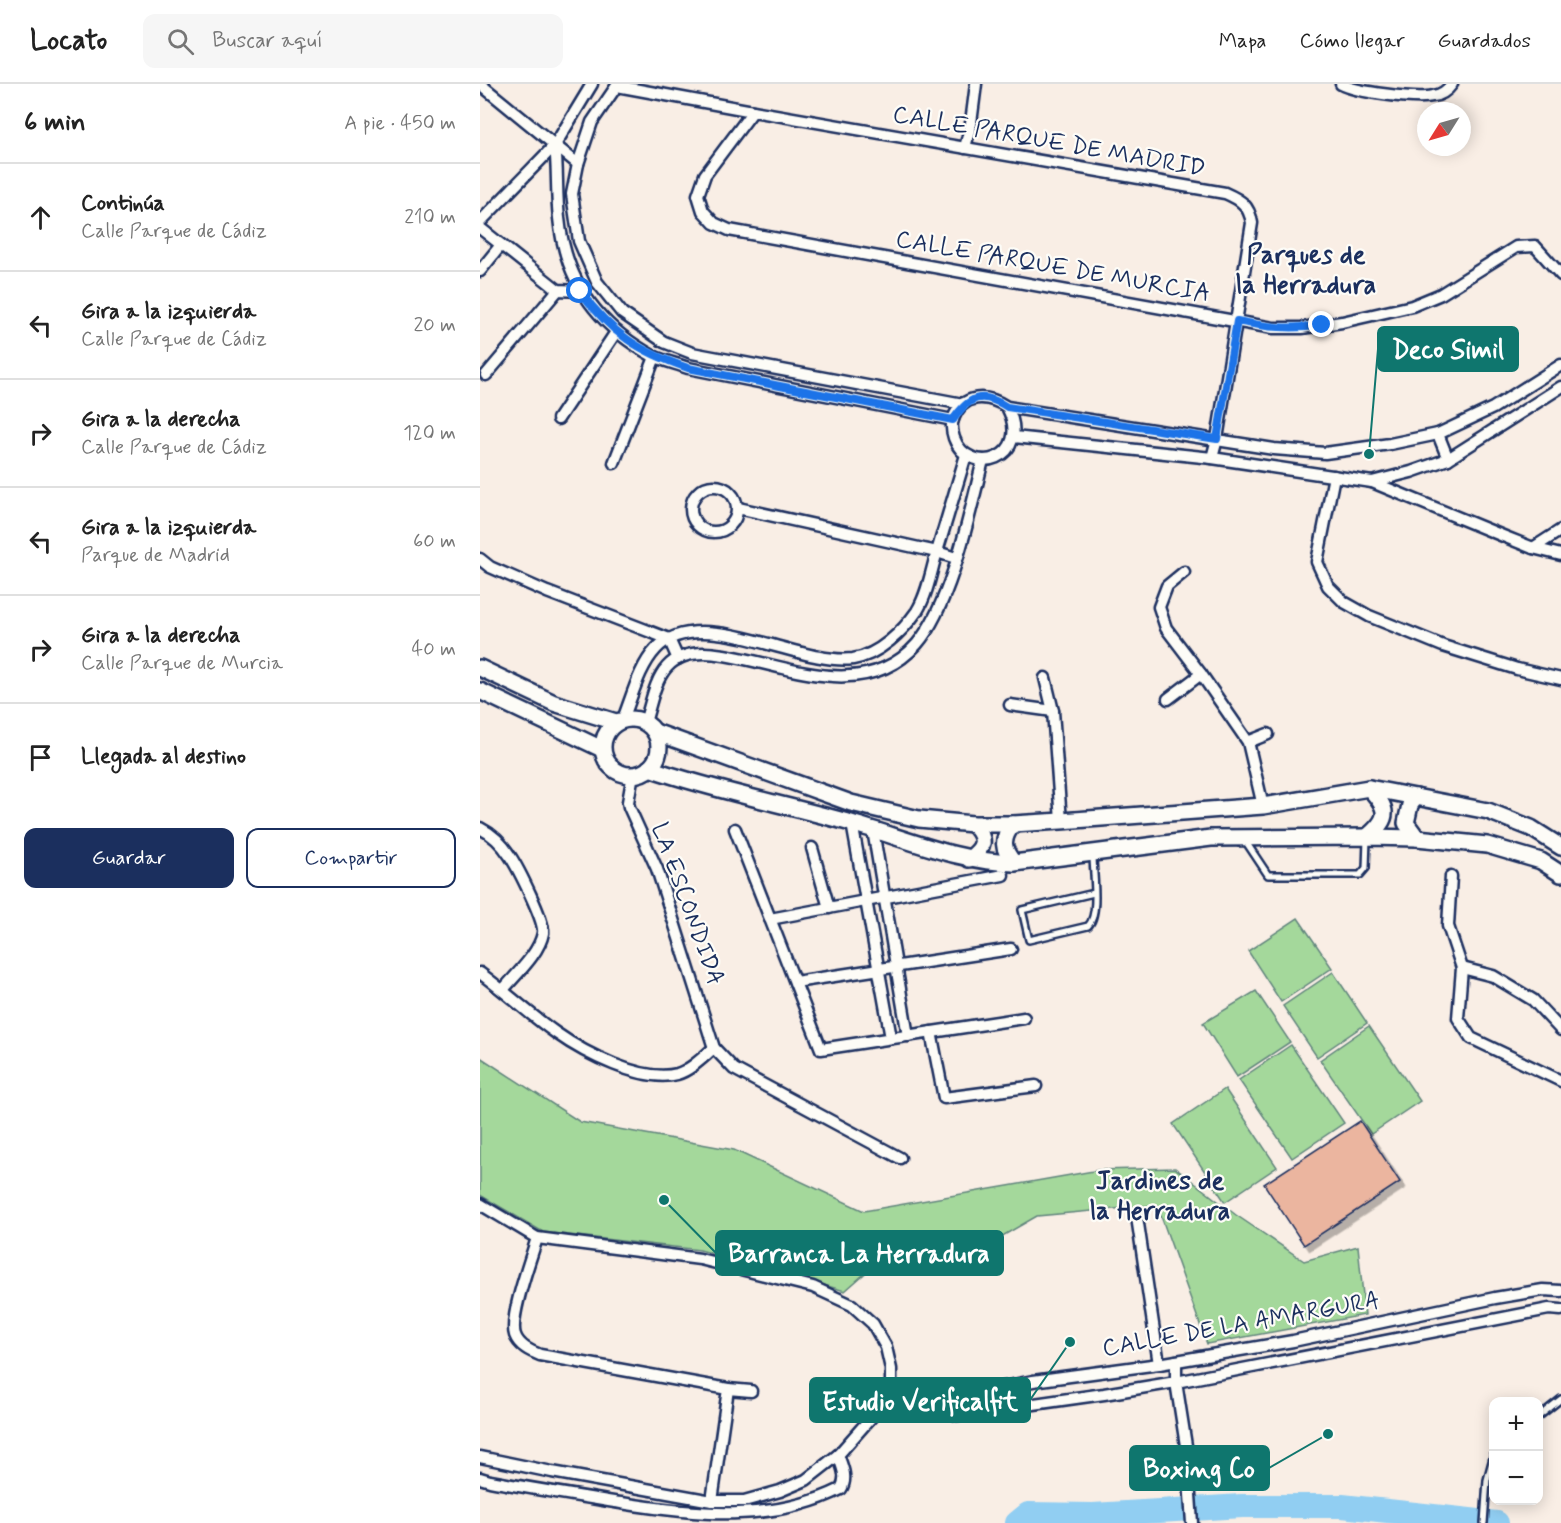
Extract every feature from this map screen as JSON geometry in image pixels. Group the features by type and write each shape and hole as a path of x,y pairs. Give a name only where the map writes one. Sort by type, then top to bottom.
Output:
{"main road":[{"path":"480,668 554,703 650,727 851,803 919,819 973,824 1013,824 1263,806 1369,788 1488,811 1531,828 1561,847"},
{"path":"480,691 603,749"},
{"path":"620,720 605,733 603,749 612,768 622,773 633,774 649,768 656,758 659,744 650,727"},
{"path":"649,768 679,779 852,823 969,859 990,863 1014,863 1211,838 1367,837 1417,838 1487,845 1541,861 1561,874"},
{"path":"1367,837 1384,820 1382,803 1369,788"},
{"path":"1416,797 1410,805 1406,823 1417,838"},
{"path":"969,859 981,847 983,839 980,831 973,824"},
{"path":"1013,824 1004,838 1003,846 1014,863"}],"street":[{"path":"480,84 578,164"},
{"path":"480,222 555,145 592,84"},
{"path":"964,148 971,123 976,84"},
{"path":"1341,84 1354,90 1431,97 1446,92 1452,84"},
{"path":"617,85 592,122 578,164 572,194 579,241 597,282 622,313 664,342 692,353 963,404 978,398 994,399 1007,407 1274,449 1325,453 1390,444 1438,434 1493,408 1561,365"},
{"name":"CALLE PARQUE DE MADRID","path":"617,85 753,111 1225,193 1241,200 1250,213 1252,223 1237,321"},
{"name":"CALLE PARQUE DE MURCIA","path":"753,111 705,175 699,195 703,211 714,223 729,230 1273,328 1302,328 1342,322 1403,308 1441,294 1516,247 1535,246 1561,275"},
{"path":"555,145 558,217 563,248 580,291 596,312 616,332 654,357 688,368 953,420"},
{"path":"480,228 558,290 580,291"},
{"path":"480,271 501,245"},
{"path":"486,375 558,290"},
{"path":"1212,458 1237,321"},
{"path":"558,419 616,332"},
{"path":"614,463 654,357"},
{"path":"1372,482 1448,459 1561,387"},
{"path":"963,404 953,420 952,433 957,445 966,455 983,460 996,458 1002,454 1008,449 1014,437 1014,421 1007,407"},
{"path":"1438,434 1448,459"},
{"path":"1014,437 1212,458 1372,482 1533,548 1561,555"},
{"path":"620,720 644,668 656,650 669,639 690,633 717,633 829,658 854,659 883,647 902,630 918,609 966,455"},
{"path":"650,727 659,679 668,666 678,659 695,654 718,654 827,678 865,676 896,662 916,645 933,621 956,558 983,460"},
{"path":"1334,476 1317,561 1328,586 1344,602 1369,616 1443,646 1517,669 1561,679"},
{"path":"738,508 731,525 717,532 702,529 692,517 691,509 696,494 710,487 725,490 731,495 738,508 956,558"},
{"path":"1533,548 1561,530"},
{"path":"480,559 490,567 547,592 669,639 678,659"},
{"path":"1184,572 1167,586 1159,607 1166,628 1248,742 1263,806"},
{"path":"1168,699 1201,674"},
{"path":"1045,678 1053,711 1061,820"},
{"path":"1010,705 1053,711"},
{"path":"1248,742 1268,734"},
{"name":"LA ESCONDIDA","path":"633,774 629,807 657,869 714,1048"},
{"path":"852,823 891,1038"},
{"path":"480,828 490,833 511,856 541,917 544,930 540,945 503,990"},
{"path":"735,829 821,1049 1024,1018"},
{"path":"873,830 908,1036"},
{"path":"812,848 829,908"},
{"path":"770,919 1003,875"},
{"path":"1451,876 1448,926 1462,968 1458,1018 1471,1038 1561,1081"},
{"path":"795,982 1011,949"},
{"path":"1462,968 1493,976 1533,1000 1561,1030"},
{"path":"480,973 556,1034 598,1057 630,1069 660,1076 678,1074 694,1065 714,1048 734,1069 900,1158"},
{"path":"932,1032 944,1098 1036,1086"},
{"path":"480,1204 537,1238 700,1259 813,1287 852,1305 873,1324 886,1347 891,1369 891,1388 882,1404 838,1455 806,1480 780,1491 744,1501 712,1501 480,1457"},
{"path":"1137,1217 1159,1364"},
{"path":"537,1238 513,1322 516,1337 525,1349 540,1355 728,1389 751,1391"},
{"name":"CALLE DE LA AMARGURA","path":"1561,1291 1543,1290 1496,1298 1293,1341 1159,1364 1033,1381 951,1398 957,1415 1104,1394 1549,1309 1561,1310"},
{"path":"1496,1298 1501,1319"},
{"path":"1176,1361 1176,1382"},
{"name":"CALLE DE LA AMARGURA","path":"1176,1382 1187,1452 1192,1519"},
{"path":"712,1501 728,1389"},
{"path":"483,1482 704,1517 769,1515 799,1507 841,1489 845,1484 838,1455"}],"lane":[{"path":"1244,838 1268,875 1360,875 1366,868 1367,837"},
{"path":"1093,853 1095,916 1093,922 1088,926 1029,940 1022,910 1094,892"},
{"path":"1543,1414 1561,1399"},
{"path":"1484,1523 1485,1496 1489,1477"}],"green space":[{"path":"1298,918 1332,968 1281,1002 1248,951"},
{"path":"1333,972 1367,1023 1317,1057 1283,1006"},
{"path":"1256,991 1290,1042 1237,1077 1203,1023"},
{"path":"1369,1026 1420,1101 1371,1134 1320,1060"},
{"path":"1291,1045 1344,1123 1292,1158 1239,1080"},
{"path":"480,1057 580,1122 734,1150 864,1211 1099,1170 1175,1168 1236,1215 1304,1261 1358,1246 1365,1315 1207,1344 1157,1205 1037,1216 987,1245 871,1268 845,1291 700,1250 543,1232 480,1195"},
{"path":"1225,1089 1277,1167 1225,1202 1173,1124"}],"building":[{"path":"1360,1121 1400,1182 1304,1245 1264,1184"}],"waterway":[{"path":"1017,1523 1028,1514 1093,1515 1242,1506 1342,1506 1497,1523"}],"place":[{"name":"Deco Simil","path":"1369,454"},
{"name":"Barranca La Herradura","path":"664,1200"},
{"name":"Estudio Verificalfit","path":"1070,1342"},
{"name":"Boxing Co","path":"1328,1434"}],"district":[{"name":"Parques de la Herradura","path":"1306,271"},
{"name":"Jardines de la Herradura","path":"1160,1197"}],"route":[{"path":"580,291 596,312 616,332 654,357 688,368 953,420 963,404 978,398 994,399 1007,407 1217,439 1237,321 1273,328 1322,325"}]}
